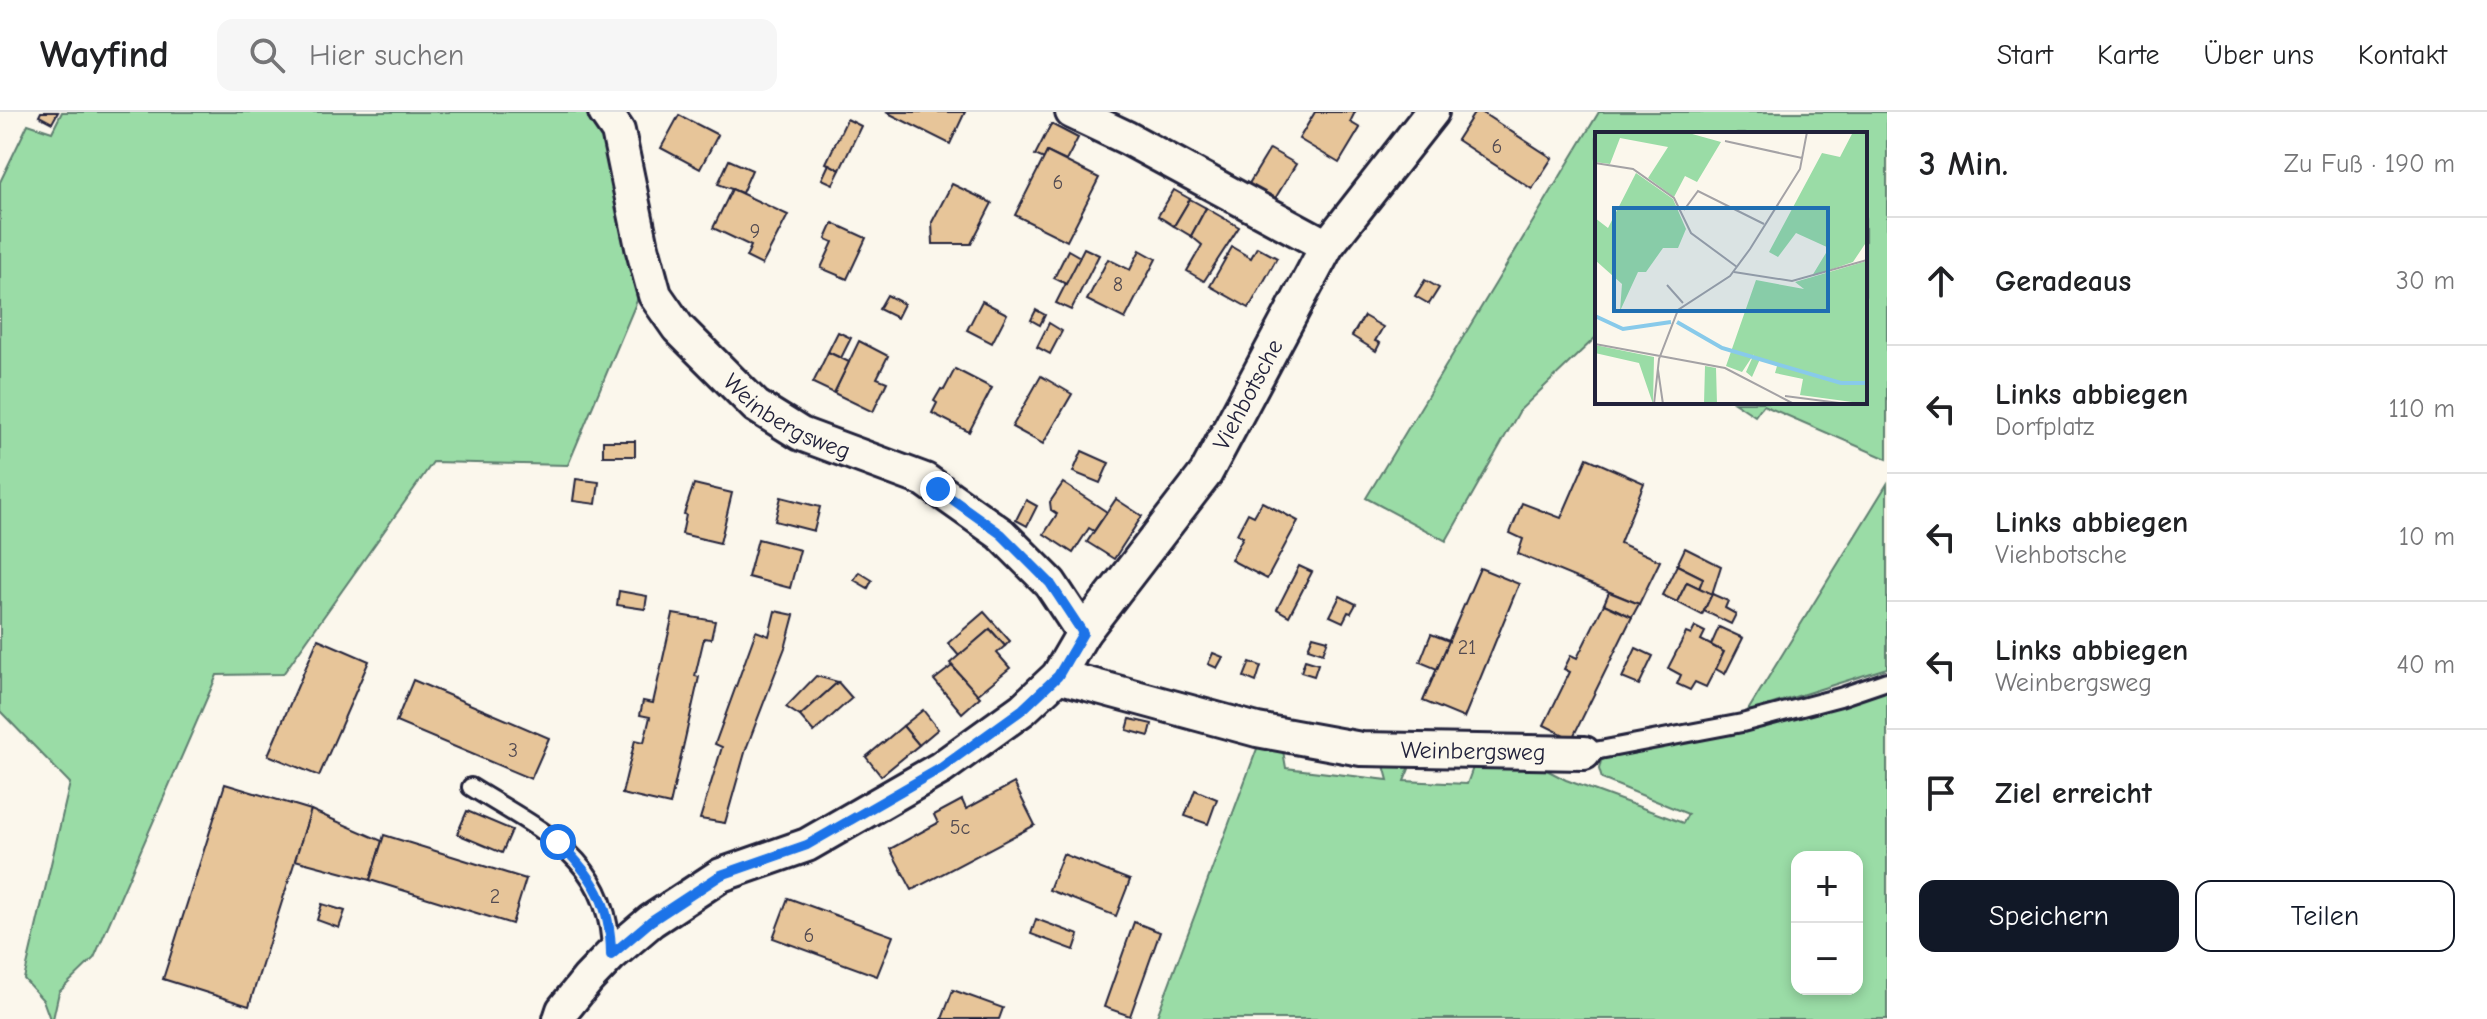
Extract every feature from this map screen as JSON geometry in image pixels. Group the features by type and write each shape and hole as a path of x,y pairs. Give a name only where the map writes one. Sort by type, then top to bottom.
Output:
{"street":[{"path":"1072,112 1127,138 1327,246"},
{"name":"Viehbotsche","path":"560,1019 563,1010 588,979 651,921 721,875 807,845 941,768 1023,709 1058,676 1083,633 1206,473 1327,246 1432,112"},
{"name":"Weinbergsweg","path":"620,118 642,247 655,295 678,328 756,406 801,434 925,480 1001,534 1050,583 1083,633"},
{"name":"Weinbergsweg","path":"1058,676 1257,730 1361,749 1584,753"}],"lane":[{"name":"Weinbergsweg","path":"1584,753 1742,723 1887,681"},
{"path":"471,787 558,842 585,867 611,925 611,955"}],"green space":[{"path":"62,112 590,112 606,140 639,296 568,465 433,462 283,674 217,675 94,958 59,992 53,1019 50,1019 43,1000 24,979 70,783 0,711 0,182 28,124 52,132"},
{"path":"1599,112 1887,112 1887,459 1763,405 1755,416 1737,404 1867,404 1867,132 1595,132 1595,338 1520,410 1446,541 1366,498"},
{"path":"1887,484 1887,668 1747,712"},
{"path":"1887,689 1887,1019 1156,1019 1258,746 1282,745 1286,768 1388,780 1382,758 1413,759 1404,781 1467,784 1475,762 1535,764 1566,780 1683,823 1688,814 1602,779 1599,769 1601,761 1613,753"}],"building":[{"path":"41,112 58,112 52,123 39,116"},
{"path":"886,112 965,112 950,144"},
{"path":"1315,112 1355,112 1350,122 1360,128 1339,163 1299,139"},
{"path":"1475,112 1481,112 1552,158 1532,189 1457,140"},
{"path":"679,115 718,135 700,169 661,148"},
{"path":"847,119 861,126 840,170 826,163"},
{"path":"1051,124 1078,138 1066,161 1047,152 1044,159 1035,155"},
{"path":"1270,149 1296,164 1273,202 1247,187"},
{"path":"1047,152 1099,178 1067,241 1015,215"},
{"path":"729,160 752,170 742,193 718,184"},
{"path":"829,164 840,170 833,184 822,179"},
{"path":"952,184 992,203 971,244 933,244 932,222"},
{"path":"732,189 788,215 762,265 746,257 751,246 713,228"},
{"path":"1174,190 1190,199 1174,226 1158,216"},
{"path":"1190,199 1206,208 1191,236 1174,226"},
{"path":"1206,208 1239,227 1204,281 1187,271 1202,245 1191,236"},
{"path":"833,223 866,238 847,279 821,268 833,242 826,239"},
{"path":"1232,247 1251,258 1257,247 1277,258 1249,308 1210,286"},
{"path":"1084,248 1099,255 1071,310 1056,303"},
{"path":"1068,250 1080,257 1066,284 1054,278"},
{"path":"1140,250 1156,259 1125,319 1087,300 1108,259 1130,270"},
{"path":"1425,280 1439,288 1429,304 1415,296"},
{"path":"887,295 904,304 897,318 879,309"},
{"path":"982,301 1007,314 992,343 967,330"},
{"path":"1036,310 1045,315 1040,325 1031,320"},
{"path":"1364,316 1383,327 1375,341 1380,343 1376,351 1352,336"},
{"path":"1049,323 1062,331 1050,354 1037,347"},
{"path":"838,332 851,338 841,358 828,352"},
{"path":"859,341 888,356 877,378 887,382 873,412 834,393"},
{"path":"828,352 849,362 834,393 813,383"},
{"path":"955,369 992,388 969,432 932,413 937,403 934,401"},
{"path":"1041,376 1072,394 1043,444 1012,427"},
{"path":"603,441 635,441 635,456 603,456"},
{"path":"1082,451 1109,463 1100,483 1073,472"},
{"path":"1587,458 1644,483 1620,543 1660,561 1639,604 1518,554 1523,539 1510,533 1522,503 1561,518"},
{"path":"576,479 599,482 596,504 573,501"},
{"path":"1063,483 1107,512 1094,531 1089,528 1073,553 1044,534 1057,514 1051,510 1050,502"},
{"path":"694,484 732,493 720,543 682,534 684,514"},
{"path":"781,497 820,507 814,531 775,521"},
{"path":"1116,499 1142,516 1114,559 1087,542"},
{"path":"1026,500 1037,506 1027,526 1016,520"},
{"path":"1262,502 1298,521 1267,579 1231,560 1243,537 1237,534 1248,513 1254,516"},
{"path":"758,539 800,550 790,588 748,577"},
{"path":"1685,548 1721,566 1712,594 1699,588 1703,578 1677,565"},
{"path":"1677,565 1703,578 1699,588 1687,582 1677,602 1662,595"},
{"path":"1299,566 1312,572 1289,616 1277,609"},
{"path":"1480,568 1519,584 1464,718 1423,701"},
{"path":"859,572 872,580 868,588 854,580"},
{"path":"1687,582 1712,594 1702,615 1677,602"},
{"path":"619,591 647,596 645,609 617,605"},
{"path":"1609,592 1639,604 1632,617 1604,604"},
{"path":"1712,594 1728,601 1725,608 1736,614 1731,624 1704,611"},
{"path":"1340,596 1356,604 1343,622 1330,616"},
{"path":"1604,604 1632,617 1572,739 1544,725 1570,672 1564,669 1571,655 1577,658"},
{"path":"775,611 794,615 786,645 746,749 725,823 700,819 722,747 715,744 756,631 769,636"},
{"path":"984,612 1010,641 1005,646 990,629 959,656 948,643"},
{"path":"673,614 715,621 711,639 704,638 695,676 699,677 670,805 622,794 635,740 644,742 650,717 640,715 643,701 653,703"},
{"path":"1695,627 1705,632 1701,640 1724,652 1706,687 1695,682 1690,690 1677,684 1681,675 1668,668 1686,633 1691,635"},
{"path":"1719,627 1743,638 1725,674 1716,669 1724,652 1711,645"},
{"path":"990,629 1005,646 997,653 1010,668 977,695 950,663"},
{"path":"1431,634 1449,641 1437,669 1420,662"},
{"path":"1313,636 1328,640 1323,653 1308,648"},
{"path":"318,639 369,661 319,776 268,755"},
{"path":"1636,648 1653,656 1639,685 1622,678"},
{"path":"1213,653 1223,657 1217,668 1208,664"},
{"path":"1305,660 1318,664 1314,676 1301,672"},
{"path":"1250,662 1261,666 1256,682 1244,677"},
{"path":"952,666 980,697 962,713 934,680"},
{"path":"816,676 838,682 800,716 786,707"},
{"path":"413,680 549,738 531,779 396,722"},
{"path":"838,682 852,698 814,732 800,716"},
{"path":"923,710 938,729 919,745 903,726"},
{"path":"1130,719 1152,724 1149,736 1127,730"},
{"path":"903,726 919,745 881,776 866,757"},
{"path":"1014,783 1035,825 912,890 890,849 938,823 934,815 962,800 966,809"},
{"path":"225,784 311,810 249,1006 163,979"},
{"path":"1195,790 1217,799 1208,824 1185,816"},
{"path":"311,810 382,841 370,880 295,860"},
{"path":"467,811 512,830 502,853 457,834"},
{"path":"384,835 526,879 512,924 370,880"},
{"path":"1063,854 1130,880 1116,916 1049,890"},
{"path":"788,898 893,936 877,976 773,938"},
{"path":"322,904 345,911 339,928 317,920"},
{"path":"1036,919 1079,935 1074,950 1031,934"},
{"path":"1134,922 1160,932 1130,1016 1104,1007"},
{"path":"953,990 1003,1008 999,1019 942,1019"}],"route":[{"path":"558,842 585,867 601,897 611,925 611,955 651,921 721,875 807,845 941,768 1023,709 1058,676 1083,633 1050,583 1001,534 938,489"}]}
